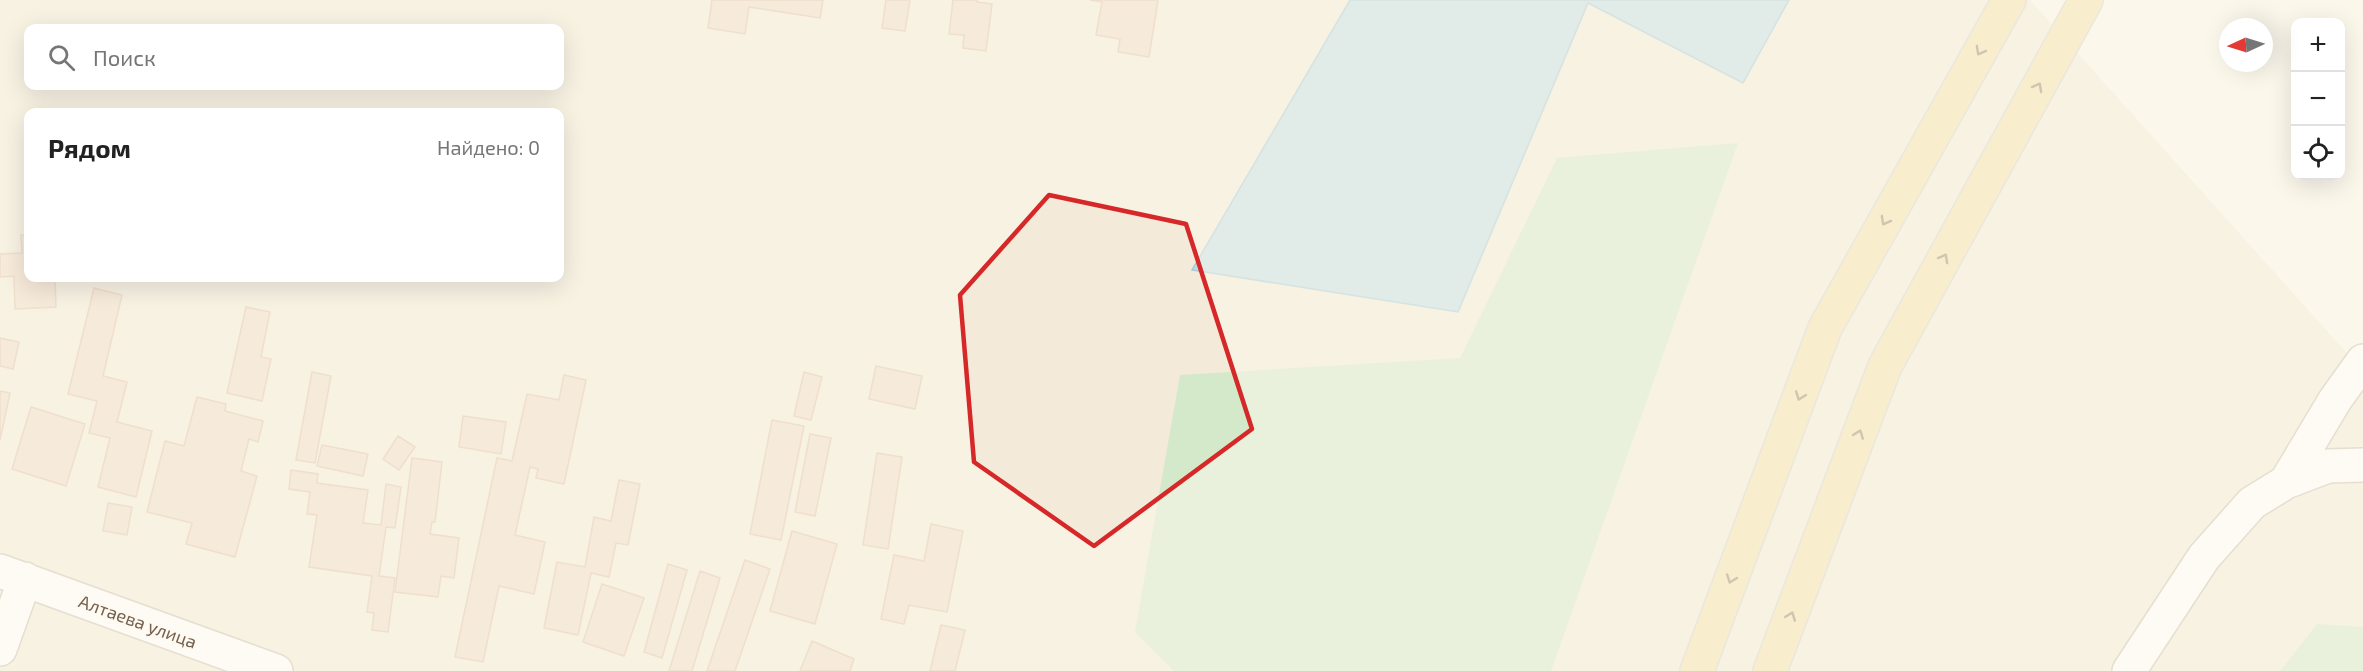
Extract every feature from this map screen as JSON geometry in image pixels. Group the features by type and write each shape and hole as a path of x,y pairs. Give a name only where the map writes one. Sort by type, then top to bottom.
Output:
{"main road":[{"path":"1697,671 1825,328 2009,0"},
{"path":"1770,671 1885,366 2086,0"}],"street":[{"path":"2286,482 2335,400 2363,361"},
{"path":"2129,671 2204,557 2252,503 2286,482 2328,466 2363,465"},
{"path":"0,649 12,575"},
{"name":"Алтаева улица","path":"12,575 276,671"}],"highlighted area":[{"path":"1049,195 1186,224 1252,429 1094,546 974,462 960,295"}],"shaded area":[{"path":"0,0 2030,0 2363,371 2363,671 0,671"}],"green space":[{"path":"1738,143 1551,671 1174,671 1135,632 1180,375 1460,358 1557,158"},
{"path":"2317,624 2363,627 2363,671 2280,671"}],"water":[{"path":"1350,0 1789,0 1743,83 1588,3 1458,312 1192,270"}],"building":[{"path":"712,0 823,0 820,18 749,7 745,34 708,28"},
{"path":"886,0 910,0 905,31 882,28"},
{"path":"953,0 977,0 977,2 992,4 986,51 963,48 964,35 949,34"},
{"path":"1090,0 1158,0 1149,57 1118,52 1120,39 1096,35 1102,2"},
{"path":"21,235 24,235 24,282 55,282 56,307 15,309 14,276 0,277 0,254 22,253"},
{"path":"94,288 122,295 103,376 127,382 117,422 152,431 136,497 98,487 110,438 89,433 97,401 68,394"},
{"path":"246,307 270,312 261,357 271,359 262,401 227,393"},
{"path":"0,338 19,342 13,369 0,366"},
{"path":"876,366 922,376 915,409 869,399"},
{"path":"312,372 331,376 315,463 296,460"},
{"path":"804,372 822,377 811,420 794,416"},
{"path":"564,375 586,380 564,484 536,478 538,469 530,467 515,535 545,542 534,594 499,586 483,662 455,657 497,458 512,461 527,394 559,400"},
{"path":"0,391 10,393 0,440"},
{"path":"197,397 226,404 225,411 263,421 258,442 249,439 241,471 257,476 235,557 186,544 192,523 147,512 165,441 184,446"},
{"path":"31,407 85,424 66,486 12,469"},
{"path":"463,416 506,422 501,454 459,447"},
{"path":"772,420 804,426 781,540 750,534"},
{"path":"810,434 831,438 815,516 795,512"},
{"path":"398,436 415,447 399,470 383,459"},
{"path":"322,445 368,454 363,476 317,466"},
{"path":"877,453 902,457 888,549 863,545"},
{"path":"412,458 442,462 435,522 432,522 430,534 459,538 454,578 441,576 438,597 395,592"},
{"path":"291,470 318,474 317,483 368,490 363,523 381,525 386,484 401,487 395,528 386,527 379,576 395,578 388,632 372,630 374,613 367,612 372,576 309,567 317,515 307,514 310,492 289,489"},
{"path":"619,480 640,484 628,545 616,543 609,577 591,573 578,635 544,628 557,562 585,567 594,517 611,521"},
{"path":"108,503 132,507 127,535 103,531"},
{"path":"931,524 963,531 947,612 909,605 904,624 881,619 894,555 924,561"},
{"path":"792,531 837,544 815,624 770,611"},
{"path":"745,560 770,569 735,671 707,671"},
{"path":"668,564 687,570 662,658 644,652"},
{"path":"700,571 720,578 692,671 669,671"},
{"path":"602,584 644,598 624,656 583,642"},
{"path":"941,625 965,630 955,671 930,671"},
{"path":"812,641 854,659 850,671 800,671"}]}
